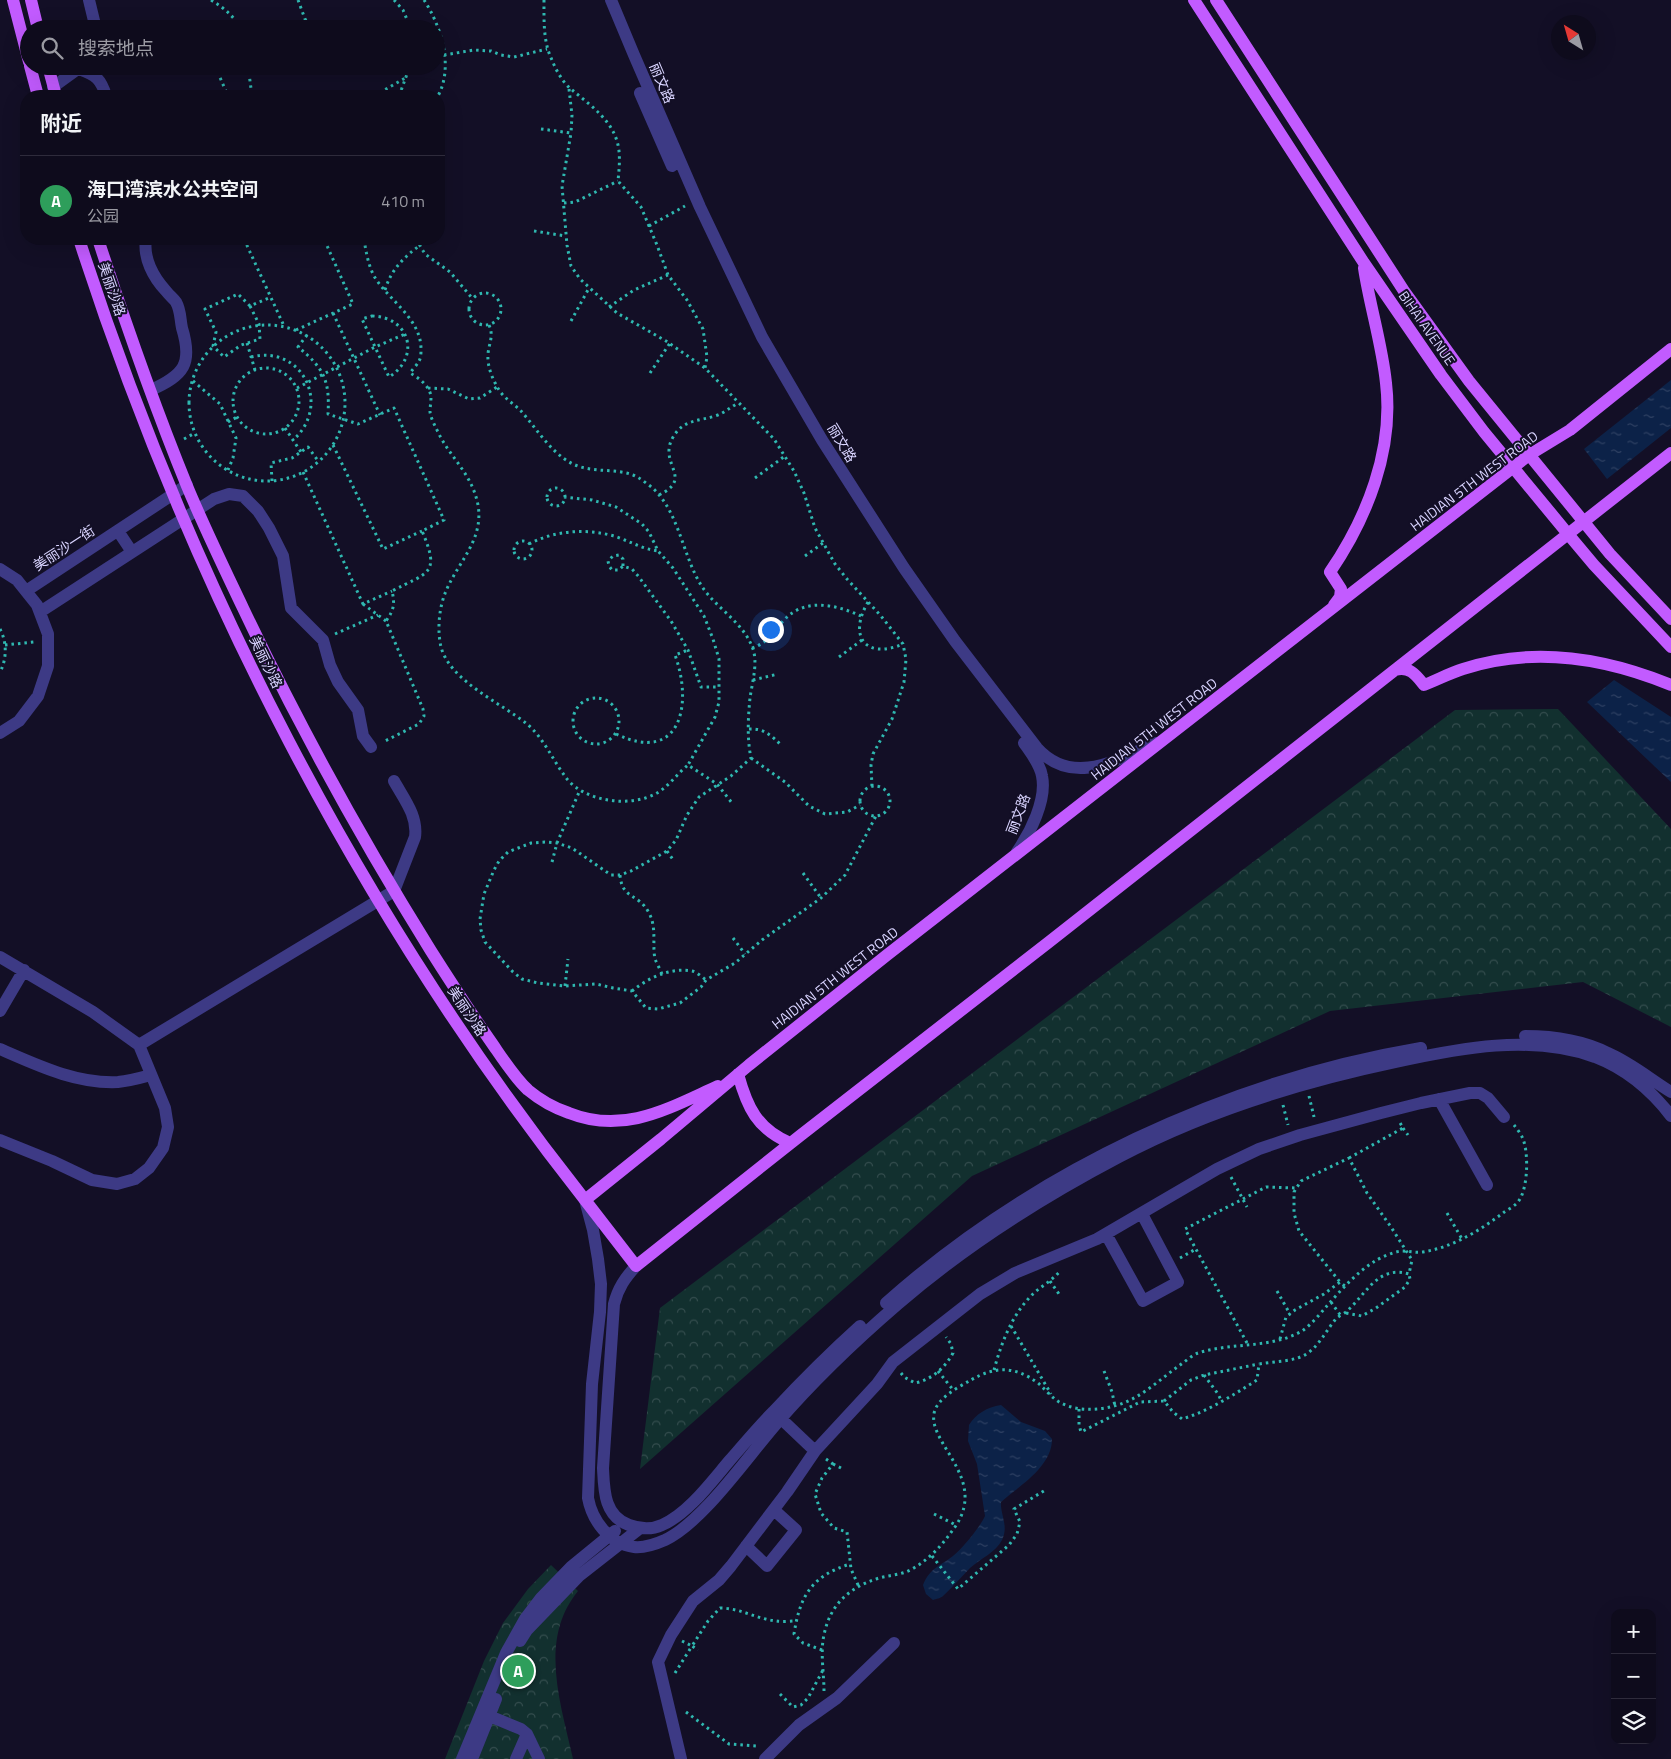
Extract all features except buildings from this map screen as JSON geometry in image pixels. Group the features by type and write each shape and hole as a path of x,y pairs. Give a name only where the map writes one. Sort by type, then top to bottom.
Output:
{"main road":[{"path":"13,0 20,27"},
{"path":"32,0 36,20"},
{"name":"BIHAI AVENUE","path":"1194,0 1364,263 1441,375 1513,468 1594,565 1671,647"},
{"name":"BIHAI AVENUE","path":"1216,0 1404,291 1468,381 1615,560 1671,619"},
{"path":"32,75 36,90"},
{"path":"50,75 54,90"},
{"name":"美丽沙路","path":"81,245 108,325 183,519 235,632 291,746 379,901 443,1003 528,1127 636,1266"},
{"name":"美丽沙路","path":"100,245 132,338 187,485 237,596 287,698 346,808 394,891 502,1057 526,1088 538,1097 567,1113 600,1122 618,1122 635,1119 673,1106 735,1077"},
{"path":"1330,610 1338,600 1341,591 1330,572 1358,524 1374,486 1384,452 1387,426 1387,385 1364,263"},
{"name":"HAIDIAN 5TH WEST ROAD","path":"585,1200 874,966 1529,455 1570,430 1671,349"},
{"path":"636,1266 790,1143 1671,453"},
{"path":"1395,670 1401,668 1409,670 1424,685 1463,669 1496,661 1559,656 1586,659 1611,665 1671,685"},
{"path":"735,1077 755,1117 772,1134 790,1143"}],"street":[{"path":"88,0 94,20"},
{"name":"丽文路","path":"602,0 651,118 704,236 757,342 841,485 913,594 1039,765 1043,784 1038,809 1027,837 1014,857"},
{"name":"丽文路","path":"612,0 700,206 762,337 847,481 949,633 1037,748 1062,766 1073,768 1091,767 1118,759 1163,740"},
{"path":"57,90 72,75"},
{"path":"94,75 97,77 104,90"},
{"path":"145,245 151,270 179,307 187,358 184,368 176,377 151,390"},
{"name":"美丽沙一街","path":"26,591 187,485"},
{"path":"40,612 214,499 229,494 243,496 258,512 278,543 283,556 291,608 324,640 330,665 338,682 358,710 363,736 371,747"},
{"path":"118,531 132,552"},
{"path":"0,569 17,580 37,604 48,634 48,666 38,696 19,721 0,733"},
{"path":"139,1046 394,891 415,837 416,828 411,812 394,781"},
{"path":"0,957 94,1012 139,1046 165,1108 168,1127 163,1148 149,1168 135,1179 111,1184 92,1180 0,1140"},
{"path":"0,1011 24,970"},
{"path":"636,1266 618,1290 614,1304 603,1468 604,1492 606,1503 624,1524 639,1529 649,1529 662,1525 677,1516 777,1415 845,1339 944,1255 1029,1197 1096,1159 1166,1125 1265,1086 1338,1064 1468,1040 1504,1037 1560,1038 1585,1044 1608,1052 1671,1092"},
{"path":"585,1200 593,1230 601,1284 600,1312 592,1384 588,1498 590,1510 595,1519 610,1536 621,1543 635,1547 653,1545 670,1538 700,1513 721,1489 777,1415 899,1303 943,1268 1004,1224 1063,1188 1122,1155 1192,1123 1279,1091 1350,1071 1452,1051 1505,1045 1534,1045 1594,1057 1640,1082 1654,1095 1671,1116"},
{"path":"0,1049 58,1073 81,1079 119,1082 151,1074"},
{"path":"681,1759 658,1662 693,1601 719,1580 774,1510 814,1451 877,1384 893,1362 980,1294 1015,1274 1106,1234 1225,1165 1259,1149 1318,1130 1393,1110 1470,1093 1480,1093 1488,1098 1504,1117"},
{"path":"1439,1099 1486,1185"},
{"path":"1106,1234 1143,1301 1178,1282 1142,1214"},
{"path":"777,1415 814,1451"},
{"path":"746,1546 767,1566 796,1530 774,1510"},
{"path":"472,1759 485,1714 512,1640 532,1608 571,1567 624,1524"},
{"path":"462,1759 527,1630 579,1576 639,1529"},
{"path":"764,1752 837,1698 894,1643"},
{"path":"485,1714 521,1729 527,1734 539,1759"},
{"path":"516,1759 527,1734"}],"path":[{"path":"211,0 221,5 236,20"},
{"path":"298,0 306,20"},
{"path":"394,0 403,10 407,20"},
{"path":"424,0 434,20"},
{"path":"544,0 547,49 552,61 569,88 594,107 615,135 619,149 618,182 641,208 668,275 687,300 703,329 707,357 705,368"},
{"path":"445,55 474,50 490,51 514,57 547,49"},
{"path":"219,75 225,90"},
{"path":"249,75 251,90"},
{"path":"440,90 445,75"},
{"path":"384,90 406,77"},
{"path":"401,90 406,77"},
{"path":"569,88 572,115 571,133 562,186 566,236 571,266 589,288 617,314 670,344 705,368 774,439 802,488 815,528 840,572 887,623 903,644 906,659 904,682 892,719 873,754 871,765 872,787"},
{"path":"542,129 571,133"},
{"path":"564,203 576,202 618,182"},
{"path":"649,226 690,203"},
{"path":"534,231 566,236"},
{"path":"247,245 284,326"},
{"path":"296,330 353,304 327,245"},
{"path":"365,245 367,260 375,276 397,303 421,341 420,360 410,373 428,388 431,394 430,411 435,426 448,449 470,480 478,504 479,521 473,544 450,583 442,602 439,620 442,649 452,665 465,680 487,698 528,725 572,785 588,795 609,800 644,799 666,787 688,765 715,717 719,702 719,659 707,624 673,568 658,551 649,532 627,512 616,507 592,500 564,497"},
{"path":"385,290 391,274 397,265 419,246 425,254 450,272 472,298"},
{"path":"609,307 634,290 668,275"},
{"path":"571,321 589,288"},
{"path":"488,293 497,298 501,309 500,314 494,323 489,325 478,325 471,318 468,308 472,298 476,295 488,293"},
{"path":"238,294 250,306 260,324 260,339 241,345 224,357 213,346 216,332 206,309 238,294"},
{"path":"250,306 271,297"},
{"path":"333,313 380,414"},
{"path":"382,316 400,326 405,334 408,354 404,364 389,377 362,319 382,316"},
{"path":"260,324 284,326 307,334 326,350 337,367 346,395 344,420 333,445 319,462 298,475 272,481 244,478 220,466 201,446 190,422 189,394 196,368 213,346 236,331 260,324"},
{"path":"489,325 492,333 488,354 489,362 491,372 500,392 520,410 558,453 569,462 593,470 633,475 648,484 659,495 676,526 694,571 702,585 713,600 737,622 753,651 749,729 751,758"},
{"path":"307,334 298,347 313,359 323,374 329,394 328,414 358,424 394,408 444,520 382,549 333,445"},
{"path":"297,388 375,347 405,334"},
{"path":"247,343 255,370"},
{"path":"650,374 670,344"},
{"path":"251,357 267,354 280,357 297,368 307,382 311,393 310,411 305,426 293,440"},
{"path":"265,368 276,369 287,374 297,388 300,405 296,416 285,428 269,435 259,434 249,430 237,417 233,404 234,394 238,384 245,376 255,370 265,368"},
{"path":"193,381 220,404 236,438 233,458 228,470"},
{"path":"428,388 448,389 470,399 480,398 497,386"},
{"path":"659,495 667,491 674,484 676,478 668,454 670,444 678,429 695,420 717,415 738,402"},
{"path":"228,422 237,417"},
{"path":"285,428 301,452"},
{"path":"272,481 271,463 292,458 308,447 319,462"},
{"path":"755,478 785,456"},
{"path":"303,472 363,604 386,621 423,709 424,716 419,724 371,747"},
{"path":"555,488 561,490 564,497 563,502 555,506 548,501 547,496 550,490 555,488"},
{"path":"363,604 419,578 428,571 432,562 422,531"},
{"path":"529,544 532,550 528,557 523,559 514,553 516,544 524,542 529,544 553,534 570,532 587,532 617,537 644,549 658,551"},
{"path":"805,556 823,543"},
{"path":"613,556 619,556 623,559 623,566 619,570 612,570 608,566 608,561 613,556"},
{"path":"623,566 632,569 639,577 671,622 688,650 701,687 719,687"},
{"path":"386,621 393,612 392,591"},
{"path":"868,602 859,623 859,633 862,640 873,648 886,649 903,644"},
{"path":"752,648 759,646 770,638 784,619 809,606 837,606 861,616"},
{"path":"324,640 378,614"},
{"path":"0,629 5,645 3,667 0,672"},
{"path":"5,645 48,640"},
{"path":"839,657 862,640"},
{"path":"616,734 644,743 664,738 672,731 678,723 684,702 681,678 675,655 688,650"},
{"path":"753,680 778,674"},
{"path":"590,698 598,698 613,704 620,718 616,734 604,743 590,744 583,741 578,736 573,722 574,714 583,702 590,698"},
{"path":"749,729 756,728 769,733 782,746"},
{"path":"751,758 785,782 809,806 825,814 847,812 860,805"},
{"path":"751,758 731,776 699,797 687,815 676,840 667,851 642,866 620,875 611,875 581,853 557,843 531,844 508,852 499,861 484,894 480,919 485,942 522,979 565,986 596,984 632,991 646,1008 658,1009 680,1004 701,987 706,980 735,963 821,898 845,875 876,816"},
{"path":"688,765 718,784 732,803"},
{"path":"872,787 881,788 888,794 890,804 885,812 876,816 866,814 860,805 861,795 872,787"},
{"path":"552,862 557,843 580,790"},
{"path":"667,851 674,861"},
{"path":"803,873 821,898"},
{"path":"620,875 620,884 624,891 642,902 653,920 656,961 662,974"},
{"path":"733,938 745,954"},
{"path":"565,986 568,959"},
{"path":"632,991 643,981 679,970 694,972 706,980"},
{"path":"1305,1084 1318,1130"},
{"path":"1279,1091 1292,1138"},
{"path":"1393,1110 1408,1135"},
{"path":"824,1706 822,1650 824,1633 837,1602 859,1587 881,1578 909,1571 932,1556 956,1525 965,1505 964,1482 961,1473 936,1431 934,1413 938,1404 954,1391 980,1375 994,1370 1007,1369 1035,1381 1055,1400 1079,1409 1115,1406 1132,1399 1196,1354 1226,1346 1280,1339 1305,1329 1346,1287 1374,1262 1400,1251 1416,1253 1432,1250 1462,1239 1516,1204 1524,1192 1526,1149 1523,1138 1516,1127 1504,1117"},
{"path":"1346,1287 1298,1231 1294,1213 1294,1192 1301,1181 1350,1158 1403,1128"},
{"path":"1345,1313 1362,1316 1405,1287 1410,1278 1412,1260 1367,1193 1350,1158"},
{"path":"1225,1165 1247,1207"},
{"path":"1248,1344 1185,1229 1266,1187 1296,1188"},
{"path":"1447,1213 1462,1239"},
{"path":"994,1370 999,1350 1010,1326 1030,1297 1063,1268"},
{"path":"1079,1409 1081,1432 1140,1402 1164,1401 1191,1380 1204,1375 1296,1359 1308,1353 1336,1318 1345,1313 1376,1280 1389,1273 1402,1272 1409,1274"},
{"path":"1050,1281 1061,1297"},
{"path":"1280,1339 1286,1317 1315,1300 1340,1282"},
{"path":"1277,1291 1290,1314"},
{"path":"1331,1302 1341,1316"},
{"path":"1010,1326 1055,1400"},
{"path":"893,1362 904,1377 915,1383 925,1381 948,1364 953,1354 951,1344 938,1327"},
{"path":"1164,1401 1182,1419 1197,1414 1222,1402 1257,1380 1259,1364"},
{"path":"938,1371 954,1391"},
{"path":"1104,1371 1115,1406"},
{"path":"1204,1375 1222,1402"},
{"path":"814,1451 841,1468"},
{"path":"833,1464 822,1478 815,1494 821,1513 834,1528 847,1532 850,1564 859,1587"},
{"path":"932,1556 958,1589 1009,1545 1017,1534 1020,1522 1014,1509 1047,1488"},
{"path":"934,1514 956,1525"},
{"path":"822,1650 803,1643 794,1634 796,1621 808,1590 821,1577 837,1568 850,1564"},
{"path":"673,1676 708,1621 720,1608 732,1608 777,1622 796,1621"},
{"path":"672,1636 698,1650"},
{"path":"793,1707 801,1705 808,1698 824,1669"},
{"path":"780,1694 793,1707"},
{"path":"792,1713 793,1707"},
{"path":"684,1710 729,1744 751,1747 764,1752"}],"green space":[{"path":"1558,709 1671,829 1671,1027 1583,982 1330,1011 972,1176 640,1469 660,1308 1455,710"},
{"path":"551,1565 578,1591 566,1610 559,1630 556,1651 559,1695 573,1759 445,1759 484,1661 503,1623 528,1589"}],"water":[{"path":"1671,380 1671,428 1607,479 1584,449"},
{"path":"1614,680 1671,717 1671,782 1587,702"},
{"path":"1001,1405 1021,1422 1045,1431 1052,1439 1051,1449 1041,1467 1001,1502 1005,1530 999,1544 992,1552 970,1568 943,1596 933,1600 926,1594 923,1585 926,1579 932,1571 962,1548 985,1516 977,1464 968,1441 969,1425 982,1412 991,1407"}],"place":[{"name":"海口湾滨水公共空间","path":"518,1671"}]}
